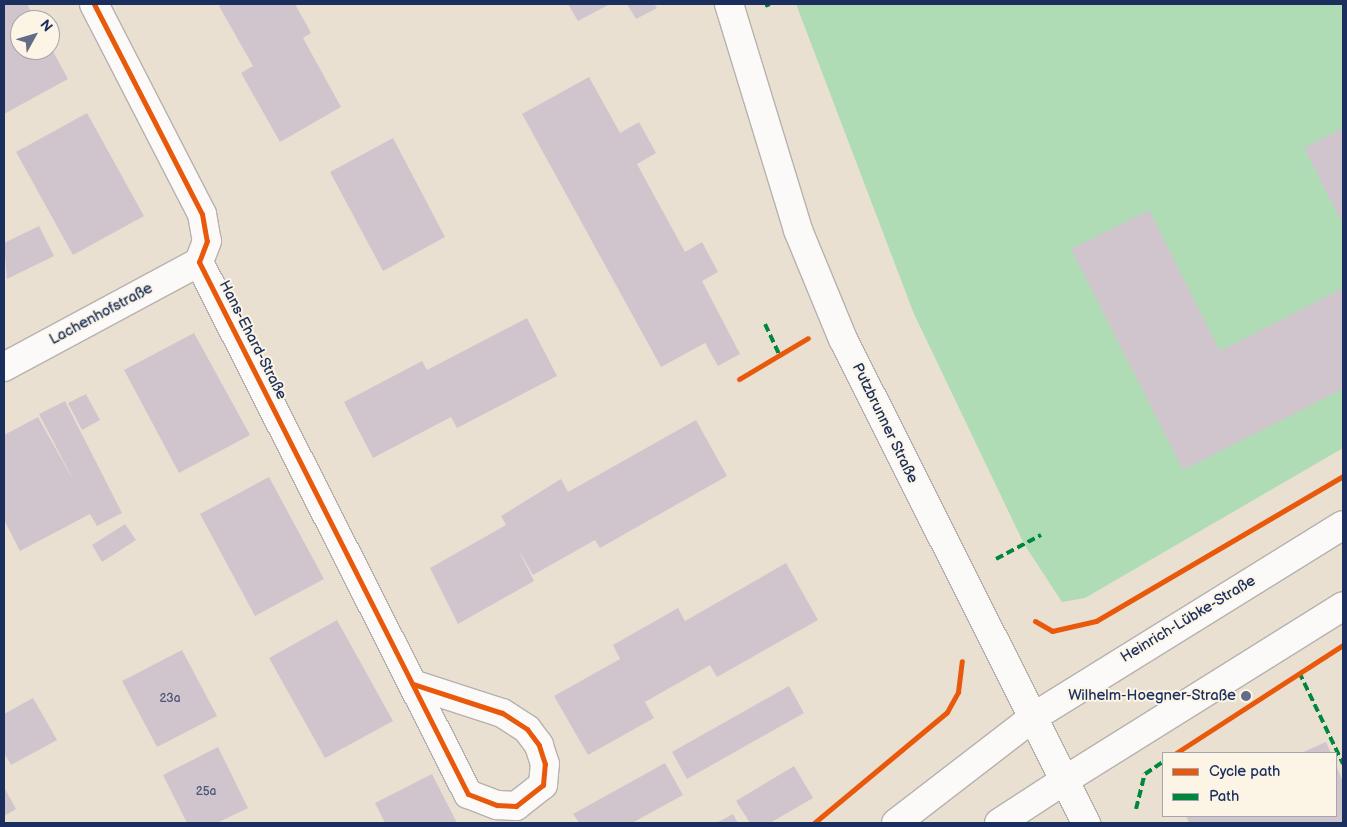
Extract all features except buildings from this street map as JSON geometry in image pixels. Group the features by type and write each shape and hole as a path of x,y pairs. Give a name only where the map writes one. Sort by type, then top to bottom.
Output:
{"street":[{"path":"94,4 202,214 207,241 199,262"},
{"name":"Putzbrunner Straße","path":"729,4 798,230 843,339 1035,716 1086,823"},
{"name":"Lachenhofstraße","path":"4,367 199,262"},
{"name":"Hans-Ehard-Straße","path":"199,262 468,794 497,805 516,806 542,784 545,764 539,745 527,729 502,713 413,684"},
{"name":"Heinrich-Lübke-Straße","path":"1035,716 1343,525"},
{"path":"999,823 1343,606"},
{"path":"896,823 1035,716"}],"green space":[{"path":"796,4 1343,4 1343,448 1085,598 1062,602 1024,544 914,314"}],"marked path":[{"path":"765,6 770,4"},
{"path":"765,324 779,354"},
{"path":"996,559 1041,535"},
{"path":"1299,672 1343,764"},
{"path":"1136,809 1145,774 1162,763"}],"cycle path":[{"path":"94,4 202,214 207,241 199,262 468,794 497,805 516,806 543,785 545,764 539,745 527,729 502,713 413,684"},
{"path":"739,379 808,338"},
{"path":"1035,621 1052,631 1096,621 1343,476"},
{"path":"1178,752 1343,645"},
{"path":"814,823 947,712 958,692 962,661"}],"place":[{"name":"Wilhelm-Hoegner-Straße","path":"1246,696"}]}
